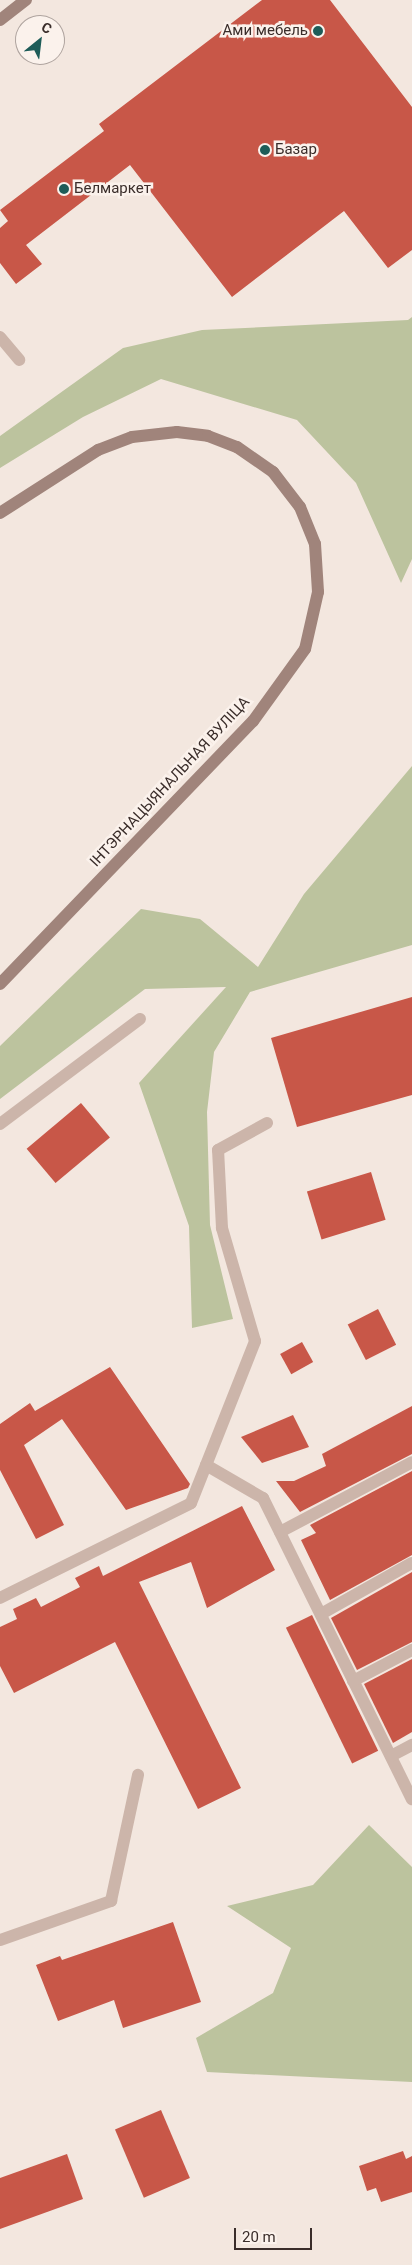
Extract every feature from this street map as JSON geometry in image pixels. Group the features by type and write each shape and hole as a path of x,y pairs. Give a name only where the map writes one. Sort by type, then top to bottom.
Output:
{"main road":[{"path":"0,20 26,0"},
{"name":"ІНТЭРНАЦЫЯНАЛЬНАЯ ВУЛІЦА","path":"0,513 98,450 132,437 176,432 208,436 238,447 273,472 300,507 315,544 318,592 305,649 253,721 0,984"}],"street":[{"path":"0,336 19,360"},
{"path":"0,1124 140,1019"},
{"path":"0,1598 191,1503 255,1341 222,1228 218,1150 267,1123"},
{"path":"280,1532 412,1462"},
{"path":"206,1465 263,1498 412,1800"},
{"path":"321,1614 412,1563"},
{"path":"353,1681 412,1650"},
{"path":"391,1756 412,1745"},
{"path":"0,1940 111,1901 138,1775"}],"green space":[{"path":"412,317 412,559 401,583 356,483 297,420 161,379 83,417 0,468 0,436 123,348 202,330 408,320"},
{"path":"412,766 412,945 250,992 214,1052 207,1112 210,1225 233,1319 192,1328 189,1226 139,1083 226,987 145,989 0,1099 0,1046 141,909 200,919 258,967 304,894"},
{"path":"369,1825 412,1867 412,2082 207,2072 196,2038 273,1993 291,1948 227,1906 313,1885"}],"building":[{"name":"Базар","path":"262,0 330,0 412,107 412,250 388,268 344,211 232,297 130,165 26,245 42,264 16,284 0,263 0,228 8,221 0,210 104,131 99,124"},
{"path":"412,997 412,1095 297,1127 271,1038"},
{"path":"81,1103 110,1137 56,1183 27,1149"},
{"path":"371,1172 386,1220 322,1239 307,1192"},
{"path":"378,1309 396,1345 366,1360 348,1324"},
{"path":"302,1342 313,1362 291,1374 280,1354"},
{"path":"110,1367 190,1484 188,1488 126,1510 62,1419 24,1445 64,1525 36,1539 0,1470 0,1424 30,1403 35,1411"},
{"path":"412,1406 412,1454 300,1512 276,1481 294,1481 326,1466 322,1454"},
{"path":"293,1415 309,1447 262,1463 241,1437"},
{"path":"412,1471 412,1555 330,1600 301,1540 316,1533 310,1525"},
{"path":"242,1506 275,1570 207,1608 191,1562 139,1582 241,1788 198,1809 115,1642 14,1693 0,1666 0,1627 17,1619 13,1609 36,1598 41,1607 80,1587 75,1578 99,1566 103,1576"},
{"path":"412,1572 412,1642 357,1670 331,1618"},
{"path":"312,1615 378,1751 352,1763 286,1628"},
{"path":"412,1659 412,1732 393,1743 364,1684"},
{"path":"173,1922 201,2002 123,2028 114,2000 58,2021 36,1965 60,1956 62,1960"},
{"path":"161,2110 190,2178 144,2198 115,2130"},
{"path":"403,2151 406,2159 412,2156 412,2192 381,2202 376,2188 367,2191 359,2166"},
{"path":"67,2154 83,2199 0,2229 0,2178"}],"place":[{"name":"Ами мебель","path":"318,31"},
{"name":"Базар","path":"265,150"},
{"name":"Белмаркет","path":"64,189"}]}
